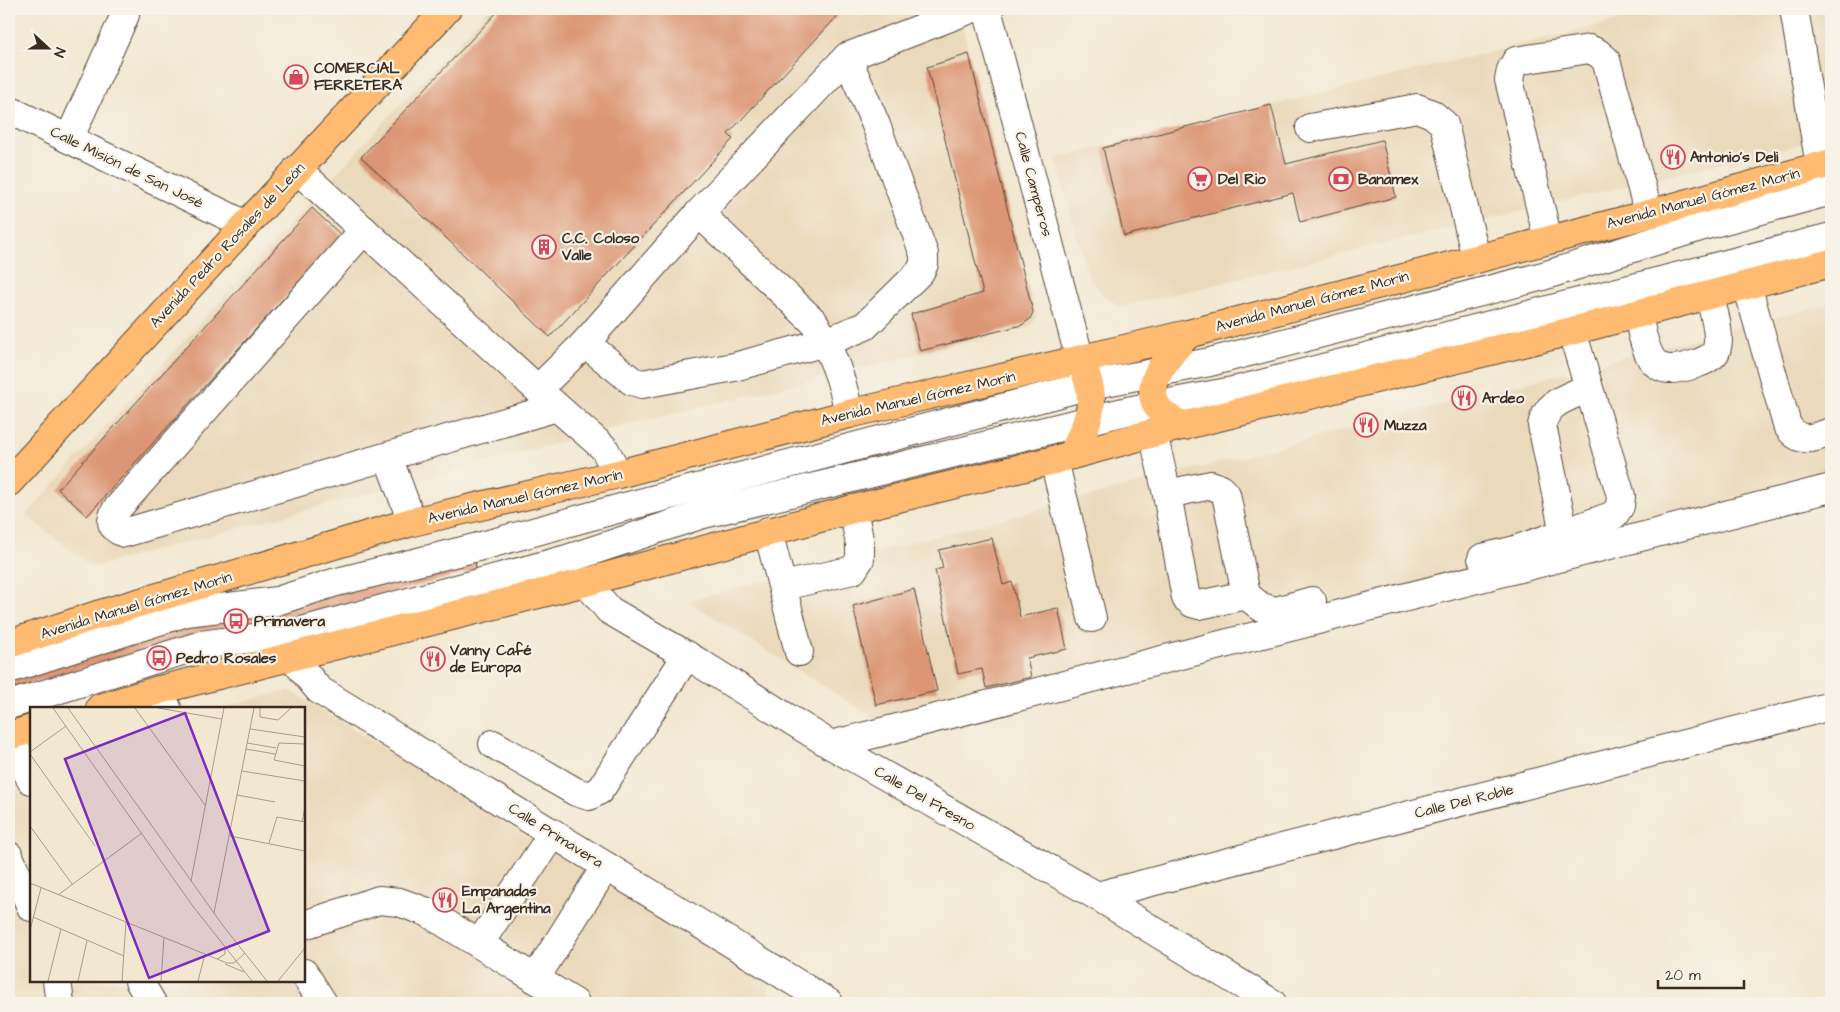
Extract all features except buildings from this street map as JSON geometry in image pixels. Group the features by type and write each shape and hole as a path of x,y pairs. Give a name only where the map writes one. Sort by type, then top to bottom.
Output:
{"main road":[{"name":"Avenida Pedro Rosales de León","path":"10,480 447,9"},
{"name":"Avenida Manuel Gómez Morín","path":"10,650 94,616 412,522 618,474 849,414 1188,334 1649,214 1826,164"},
{"path":"111,707 163,699 292,657 586,582 853,509 1063,458 1153,433 1572,331 1831,263"},
{"path":"1185,426 1164,415 1157,406 1152,386 1169,356 1188,334"},
{"path":"1063,458 1088,420 1092,398 1090,385 1080,360"}],"street":[{"path":"364,230 116,510 112,518 112,524 116,530 124,533 388,456 547,398 585,343 699,213 847,56 971,9"},
{"name":"Calle Camperos","path":"987,9 1080,360"},
{"path":"1794,9 1826,164"},
{"path":"69,139 125,15"},
{"path":"1548,239 1509,80 1511,70 1516,61 1589,49 1606,60 1649,214"},
{"path":"585,343 632,381 642,384 734,366 826,342 865,326 920,272 924,264 924,254 876,125 847,56"},
{"path":"1310,128 1417,108 1432,114 1444,124 1476,258"},
{"name":"Calle Misión de San José","path":"9,110 246,225"},
{"path":"297,169 604,448 618,474"},
{"path":"10,650 187,612 277,600 332,583 478,547 1090,385 1210,362 1543,276 1710,224 1831,191"},
{"path":"699,213 814,322 826,342 844,387 849,414"},
{"path":"9,705 201,645 298,632 567,559 700,516 1088,420 1238,390 1831,237"},
{"path":"1747,285 1787,425 1798,436 1806,440 1831,432"},
{"path":"1637,313 1651,358 1659,366 1670,369 1706,361 1715,353 1718,343 1709,294"},
{"path":"1167,494 1211,485 1221,489 1226,494 1246,595 1261,607 1276,611 1515,550 1614,515 1620,506 1621,496 1572,331"},
{"path":"1564,533 1542,425 1546,411 1553,405 1588,388"},
{"path":"1153,433 1167,494 1186,598 1192,603 1199,605 1246,595"},
{"path":"388,456 412,522"},
{"path":"1063,458 1092,618"},
{"path":"832,745 1831,488"},
{"path":"783,586 853,570 860,559 860,544 853,509"},
{"path":"768,531 799,652"},
{"name":"Calle Del Fresno","path":"586,582 609,610 832,745 1097,896 1272,1003"},
{"path":"494,744 576,792 589,796 600,790 687,656"},
{"name":"Calle Primavera","path":"292,657 319,690 606,866 815,1000"},
{"name":"Calle Del Roble","path":"1097,896 1831,706"},
{"path":"16,733 30,777"},
{"path":"479,944 552,833"},
{"path":"9,856 30,905"},
{"path":"535,979 606,866"},
{"path":"305,925 379,900 392,901 421,909 575,1003"},
{"path":"305,975 323,1003"},
{"path":"56,982 60,1003"},
{"path":"140,982 152,1003"}],"shaded area":[{"path":"489,9 958,9 1036,316 1033,323 1026,328 622,426 92,567 26,515 308,204"},
{"path":"1658,9 1831,9 1831,137 1121,307 1105,297 1088,277 1056,158 1659,11"},
{"path":"1831,303 1831,478 879,721 688,601"},
{"path":"289,690 769,985 770,1000 768,1003 9,1003 9,768 30,762 30,982 305,982 305,707 226,707"}],"place":[{"name":"COMERCIAL FERRETERA","path":"296,77"},
{"name":"Antonio's Deli","path":"1673,157"},
{"name":"Del Rio","path":"1200,179"},
{"name":"Banamex","path":"1341,179"},
{"name":"C.C. Coloso Valle","path":"544,247"},
{"name":"Ardeo","path":"1464,398"},
{"name":"Muzza","path":"1366,425"},
{"name":"Primavera","path":"236,621"},
{"name":"Pedro Rosales","path":"159,658"},
{"name":"Vanny Café de Europa","path":"433,659"},
{"name":"Empanadas La Argentina","path":"445,900"}]}
